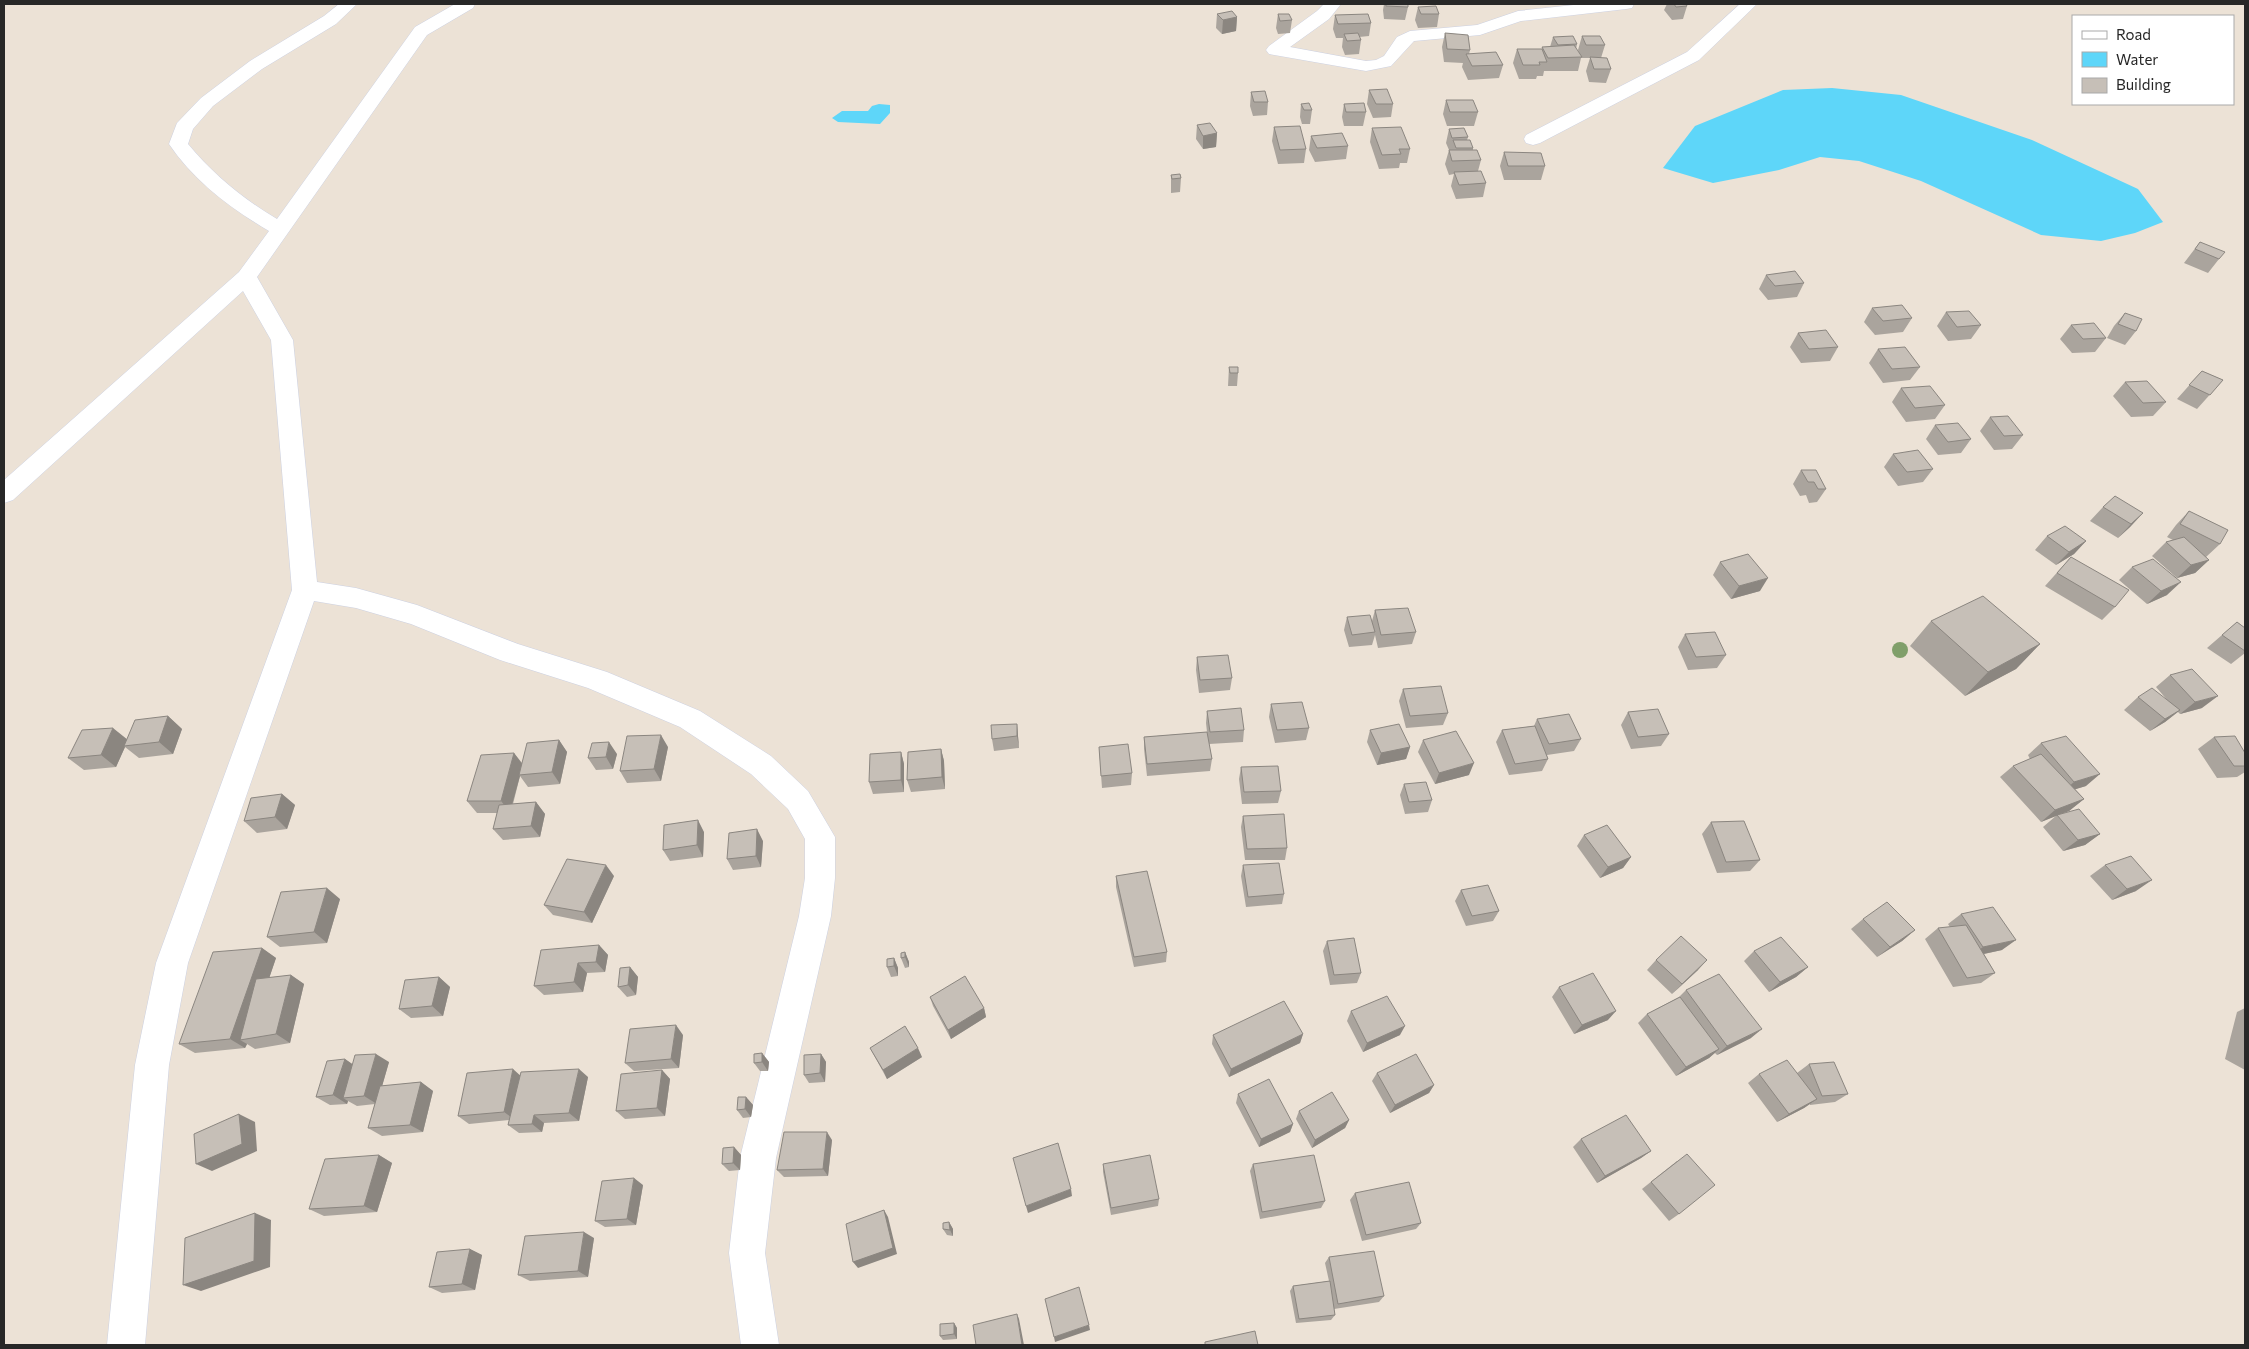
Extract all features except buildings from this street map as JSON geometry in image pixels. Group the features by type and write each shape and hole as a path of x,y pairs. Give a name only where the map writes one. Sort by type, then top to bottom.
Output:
{"street":[{"path":"280,229 244,209 217,187 191,161 178,144 184,127 207,102 256,66 330,20 349,4"},
{"path":"4,494 246,277 422,31 467,4"},
{"path":"1333,4 1323,15 1275,50 1366,66 1379,66 1390,61 1402,40 1410,36 1480,30 1518,16 1626,4"},
{"path":"1533,139 1693,56 1749,4"},
{"path":"126,1345 152,1064 172,963 305,590 282,340 246,277"},
{"path":"305,590 356,598 417,615 510,652 597,680 690,719 761,765 798,800 820,837 820,878 815,916 778,1062 758,1158 747,1253 760,1345"}],"water":[{"path":"1832,88 1901,95 2032,140 2138,189 2163,222 2135,233 2101,241 2041,235 1921,181 1859,161 1820,157 1779,170 1713,183 1663,168 1695,126 1783,90"},
{"path":"879,104 890,105 890,113 880,124 838,122 832,118 842,111 868,111 872,106"}]}
